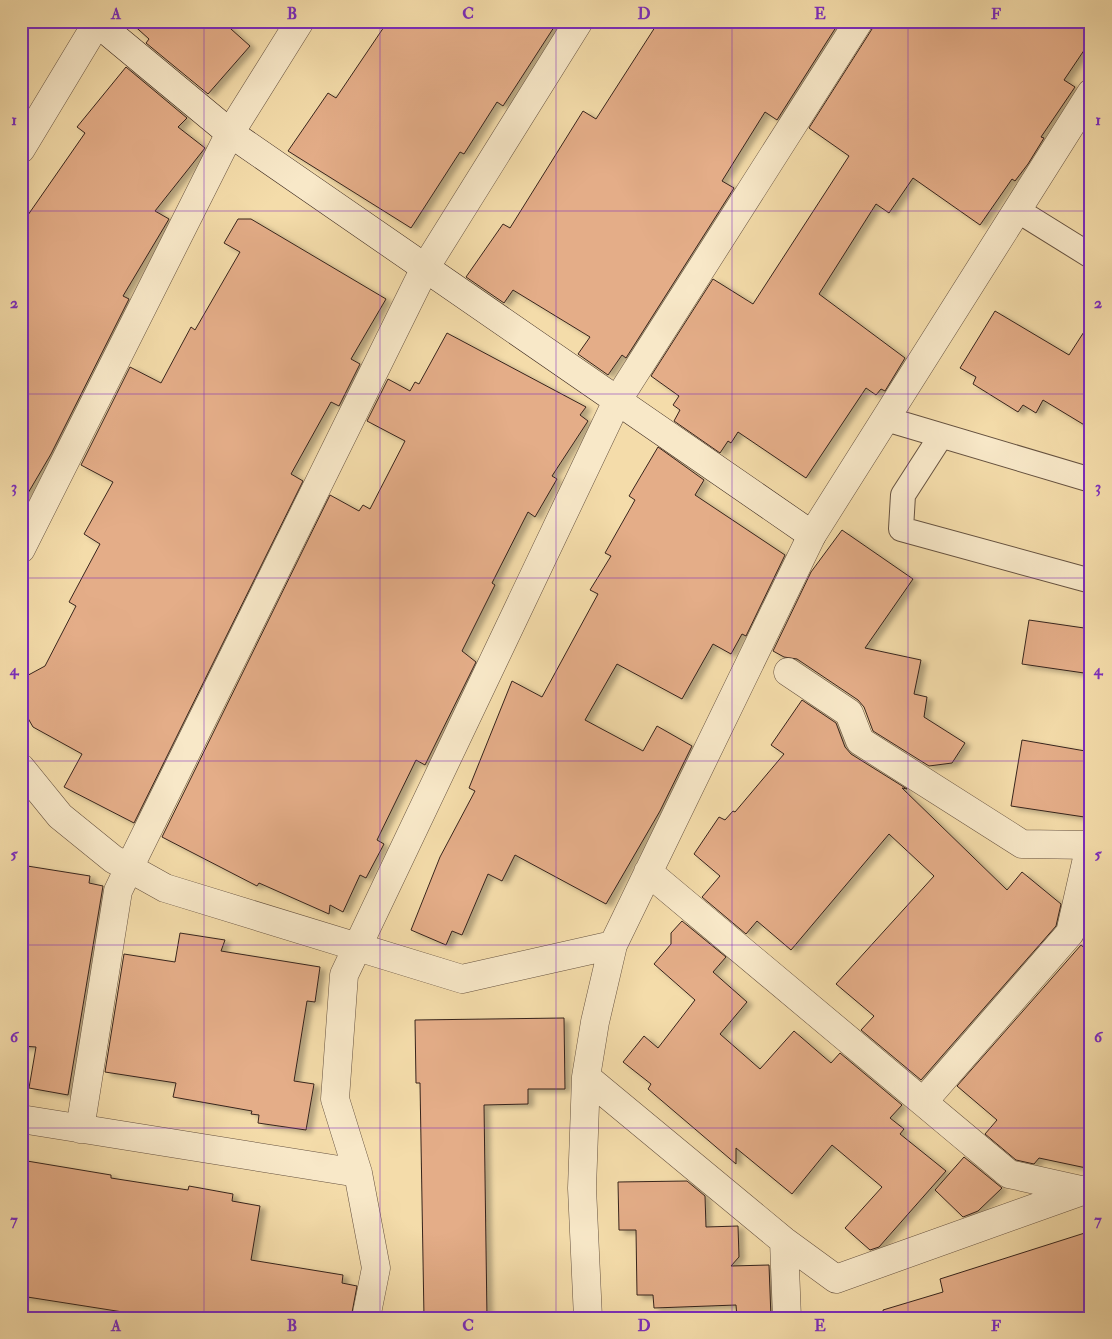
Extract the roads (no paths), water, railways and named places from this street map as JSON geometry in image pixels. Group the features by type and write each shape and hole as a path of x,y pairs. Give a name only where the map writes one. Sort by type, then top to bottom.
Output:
{"street":[{"path":"21,548 230,133 300,21"},
{"path":"80,1129 118,892 426,268 579,21"},
{"path":"366,1318 376,1268 358,1173 335,1099 344,975 617,400 858,21"},
{"path":"25,136 96,22 230,133 812,535"},
{"path":"588,1318 582,1188 586,1076 595,1022 613,945 648,872 772,663 812,535 1091,93"},
{"path":"772,663 849,713 860,741 1022,844 1091,845 1070,933 923,1102"},
{"path":"21,768 60,816 113,859 165,888 357,945 462,979 613,945"},
{"path":"648,872 1009,1174 1088,1191"},
{"path":"586,1076 784,1241 836,1279 1088,1191"},
{"path":"21,1120 358,1173"},
{"path":"784,1241 787,1318"}],"lane":[{"path":"1017,210 1091,256"},
{"path":"886,419 1091,480"},
{"path":"941,436 903,495 901,529 1091,581"}]}
